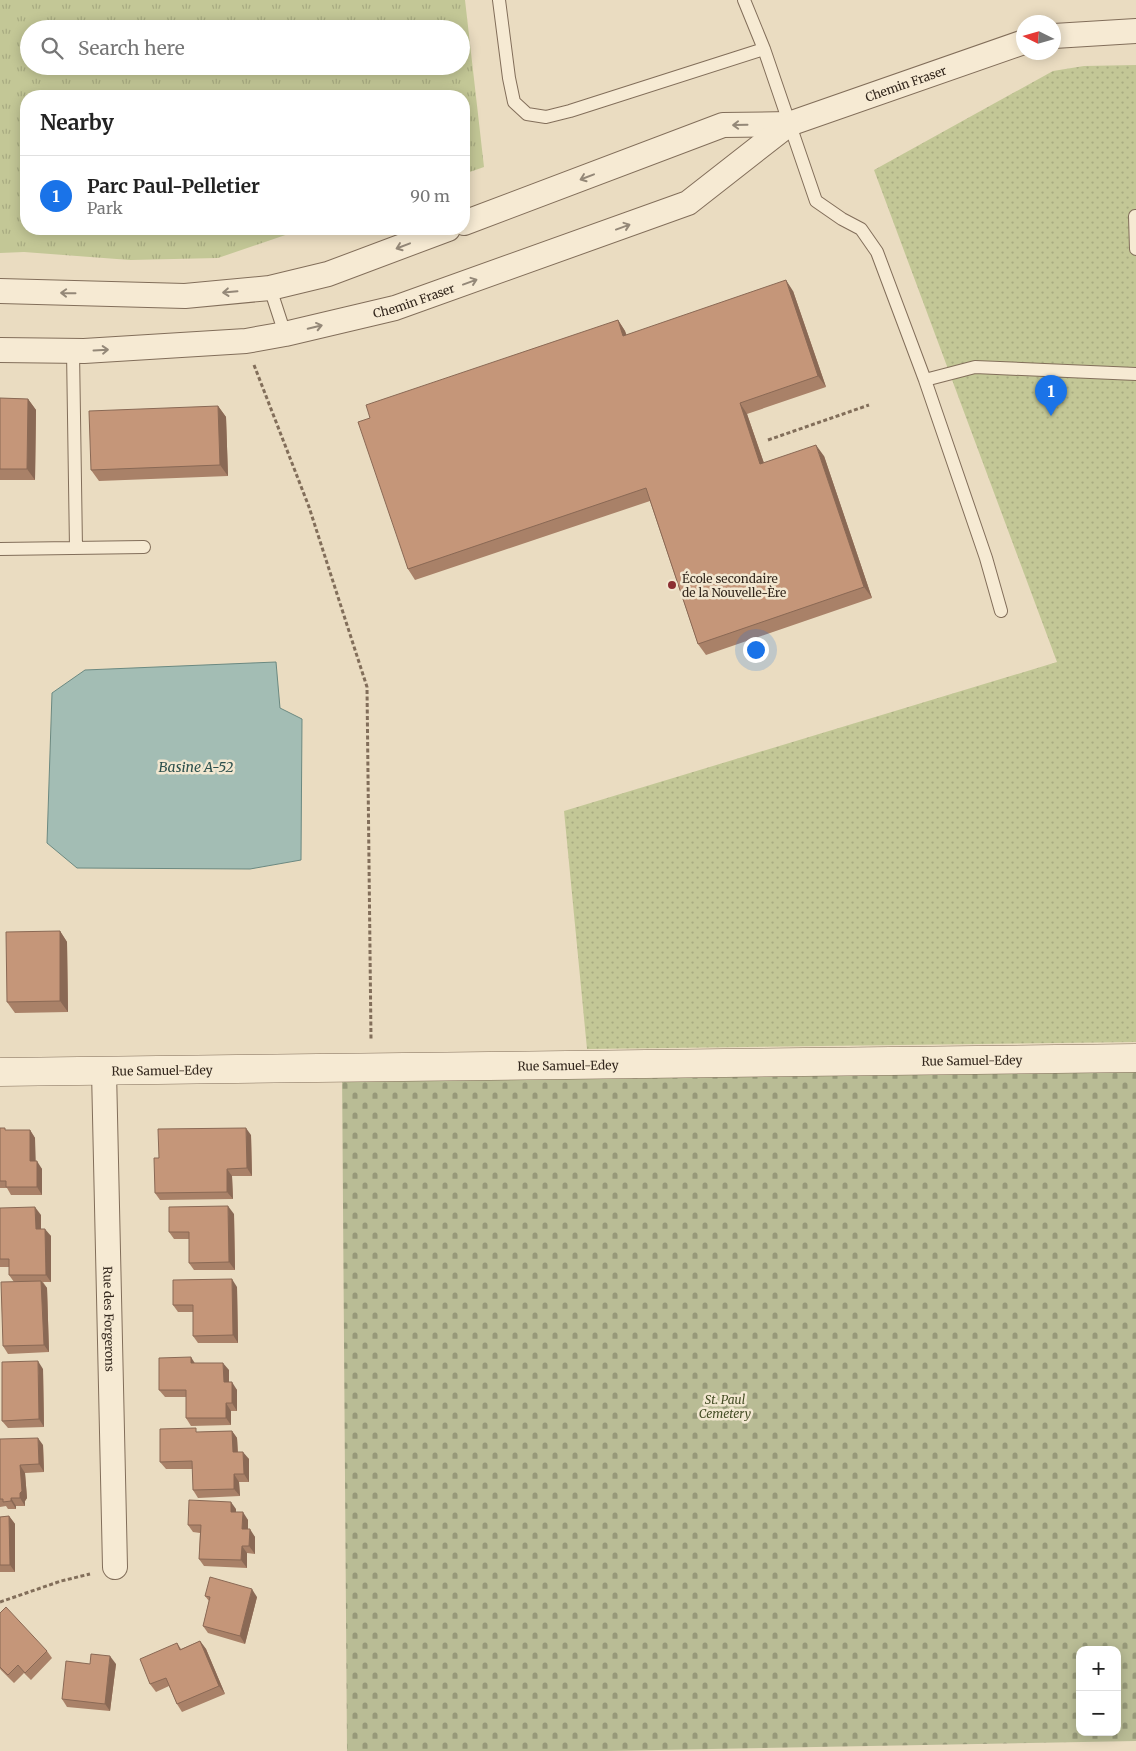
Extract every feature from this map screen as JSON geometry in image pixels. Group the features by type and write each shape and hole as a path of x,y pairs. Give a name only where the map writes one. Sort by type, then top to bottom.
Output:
{"street":[{"path":"1061,36 1136,31"},
{"name":"Chemin Fraser","path":"470,221 724,125 788,124 1016,45"},
{"name":"Chemin Fraser","path":"0,350 73,351 246,341 285,334 395,308 688,204 788,124"},
{"path":"0,291 185,296 270,288 328,274 432,235"},
{"name":"Rue Samuel-Edey","path":"0,1072 1136,1058"},
{"name":"Rue des Forgerons","path":"104,1071 115,1567"}],"lane":[{"path":"499,0 514,102 527,114 546,117 570,111 764,49"},
{"path":"744,0 764,49 788,124 816,201 862,230 877,252 925,380 986,558 1000,611"},
{"path":"1135,216 1136,249"},
{"path":"270,288 285,334"},
{"path":"73,351 76,548"},
{"path":"925,380 975,366 1136,374"},
{"path":"0,549 144,547"}],"path":[{"path":"246,341 309,507 367,687 371,1068"},
{"path":"768,440 869,405"},
{"path":"0,1602 115,1567"}],"green space":[{"path":"0,0 465,0 467,20 20,20 20,75 470,75 470,44 484,167 470,172 470,90 20,90 20,235 285,235 218,258 130,260 24,252 0,253"},
{"path":"1136,65 1136,1042 587,1049 564,811 1057,662 874,170 1053,71 1084,66"},
{"name":"St. Paul Cemetery","path":"1136,1058 1136,1741 606,1751 347,1751 342,1068"}],"water":[{"name":"Basine A-52","path":"276,662 280,708 302,719 301,860 250,869 77,868 47,843 52,693 85,670"}],"building":[{"path":"786,280 818,376 740,403 760,464 816,445 864,587 698,644 646,488 408,569 358,422 370,418 366,405 618,320 623,336"},
{"path":"0,398 28,399 27,469 0,469"},
{"path":"218,406 220,465 91,470 89,411"},
{"path":"60,931 60,1001 7,1002 6,932"},
{"path":"0,1128 5,1128 5,1130 30,1130 30,1161 37,1161 37,1187 6,1187 6,1181 0,1181"},
{"path":"246,1128 247,1168 227,1169 227,1192 155,1193 154,1158 159,1158 158,1129"},
{"path":"228,1206 229,1262 189,1263 189,1232 169,1232 169,1207"},
{"path":"35,1207 36,1229 45,1229 46,1275 9,1275 9,1259 0,1259 0,1208"},
{"path":"232,1279 233,1335 193,1336 193,1305 173,1305 173,1280"},
{"path":"41,1281 44,1345 3,1346 1,1282"},
{"path":"191,1357 191,1363 223,1363 224,1382 232,1382 232,1403 226,1403 226,1418 186,1418 186,1390 159,1390 159,1358"},
{"path":"38,1361 39,1419 2,1421 2,1362"},
{"path":"196,1428 196,1432 232,1431 233,1452 243,1452 244,1474 234,1474 234,1489 193,1490 192,1461 160,1462 160,1429"},
{"path":"38,1438 39,1464 20,1465 22,1491 20,1498 11,1498 11,1501 3,1502 3,1499 0,1499 0,1439"},
{"path":"189,1500 231,1502 231,1512 243,1512 242,1529 250,1529 249,1546 242,1546 241,1560 199,1559 201,1525 188,1525"},
{"path":"9,1516 10,1565 0,1565 0,1517"},
{"path":"210,1577 252,1589 240,1636 203,1626 210,1597 205,1596"},
{"path":"6,1607 47,1651 25,1673 18,1665 8,1675 0,1667 0,1613"},
{"path":"200,1641 219,1686 177,1704 166,1678 150,1684 140,1659 177,1643 180,1650"},
{"path":"91,1654 110,1656 105,1704 62,1699 66,1661 90,1664"}],"place":[{"name":"Parc Paul-Pelletier","path":"1051,416"},
{"name":"École secondaire de la Nouvelle-Ère","path":"672,585"}]}
